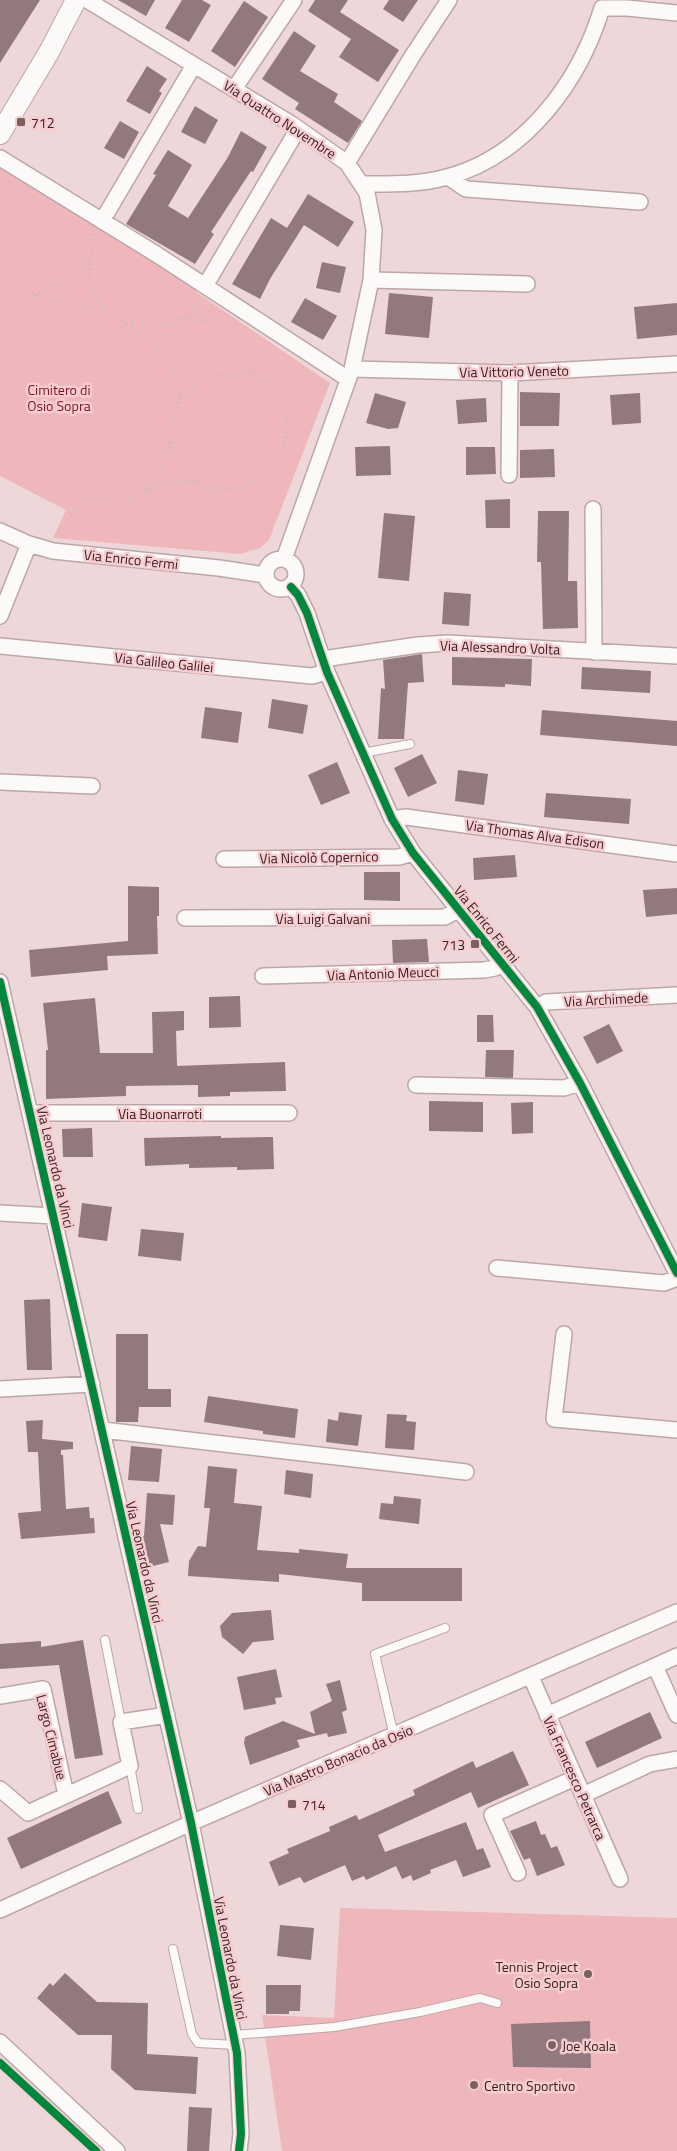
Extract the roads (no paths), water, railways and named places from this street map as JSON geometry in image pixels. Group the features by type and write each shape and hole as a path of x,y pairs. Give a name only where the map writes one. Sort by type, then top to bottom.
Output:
{"street":[{"path":"0,134 49,52 76,0"},
{"name":"Via Quattro Novembre","path":"87,0 234,89 348,163 367,193 374,230 371,280 350,374 338,413 316,466 284,559"},
{"path":"234,89 294,0"},
{"path":"348,163 413,55 449,0"},
{"path":"361,184 408,184 448,177 490,160 527,134 558,96 578,65 595,33 602,8 626,8 677,13"},
{"path":"101,220 194,65"},
{"path":"205,286 298,129"},
{"path":"0,158 350,374"},
{"path":"448,177 466,189 640,202"},
{"path":"371,280 527,284"},
{"name":"Via Vittorio Veneto","path":"350,374 510,373 677,364"},
{"path":"509,475 510,373"},
{"path":"593,509 594,652"},
{"name":"Via Enrico Fermi","path":"0,531 28,544 53,551 219,568 265,575"},
{"path":"0,616 28,544"},
{"path":"284,559 291,563 296,574 295,582 291,587 277,590 267,583 265,575 267,567 272,561 284,559"},
{"name":"Via Enrico Fermi","path":"291,587 307,613 325,665 392,819 413,853 537,1007 580,1083 677,1273"},
{"name":"Via Alessandro Volta","path":"325,665 418,645 448,643 677,656"},
{"name":"Via Galileo Galilei","path":"0,646 312,676 325,665"},
{"path":"0,782 92,786"},
{"name":"Via Thomas Alva Edison","path":"392,819 406,817 677,854"},
{"name":"Via Nicolò Copernico","path":"224,858 399,857 413,853"},
{"name":"Via Luigi Galvani","path":"185,918 445,917 459,909"},
{"name":"Via Antonio Meucci","path":"263,976 484,970 495,968 502,963"},
{"name":"Via Leonardo da Vinci","path":"0,982 191,1824 235,2040 241,2134 239,2151"},
{"name":"Via Archimede","path":"537,1007 546,1002 677,994"},
{"path":"416,1085 564,1088 580,1083"},
{"name":"Via Buonarroti","path":"31,1113 289,1113"},
{"path":"0,1213 54,1216"},
{"path":"497,1268 664,1283 677,1278"},
{"path":"564,1334 554,1419 677,1430"},
{"path":"0,1388 92,1384"},
{"path":"103,1430 466,1472"},
{"name":"Via Mastro Bonacio da Osio","path":"0,1910 191,1824 677,1612"},
{"path":"548,1715 677,1656"},
{"path":"655,1666 677,1715"},
{"name":"Via Francesco Petrarca","path":"531,1676 620,1879"},
{"name":"Largo Cimabue","path":"0,1696 43,1689 66,1795"},
{"path":"130,1766 121,1722 167,1714"},
{"path":"583,1795 650,1764 677,1758"},
{"name":"Largo Cimabue","path":"0,1789 28,1813 130,1766"},
{"path":"518,1873 492,1815 575,1778"},
{"path":"0,2042 117,2151"}],"lane":[{"path":"363,753 410,744"},
{"path":"394,1736 375,1654 445,1628"},
{"path":"105,1640 121,1722"},
{"path":"130,1766 138,1808"},
{"path":"173,1949 192,2034 198,2043 334,2028 420,2012 480,1998 497,2003"}],"place":[{"name":"712","path":"21,122"},
{"name":"713","path":"475,944"},
{"name":"714","path":"292,1804"},
{"name":"Tennis Project Osio Sopra","path":"588,1974"},
{"name":"Joe Koala","path":"552,2045"},
{"name":"Centro Sportivo","path":"474,2085"}],"park label":[{"name":"Cimitero di Osio Sopra","path":"59,398"}]}
